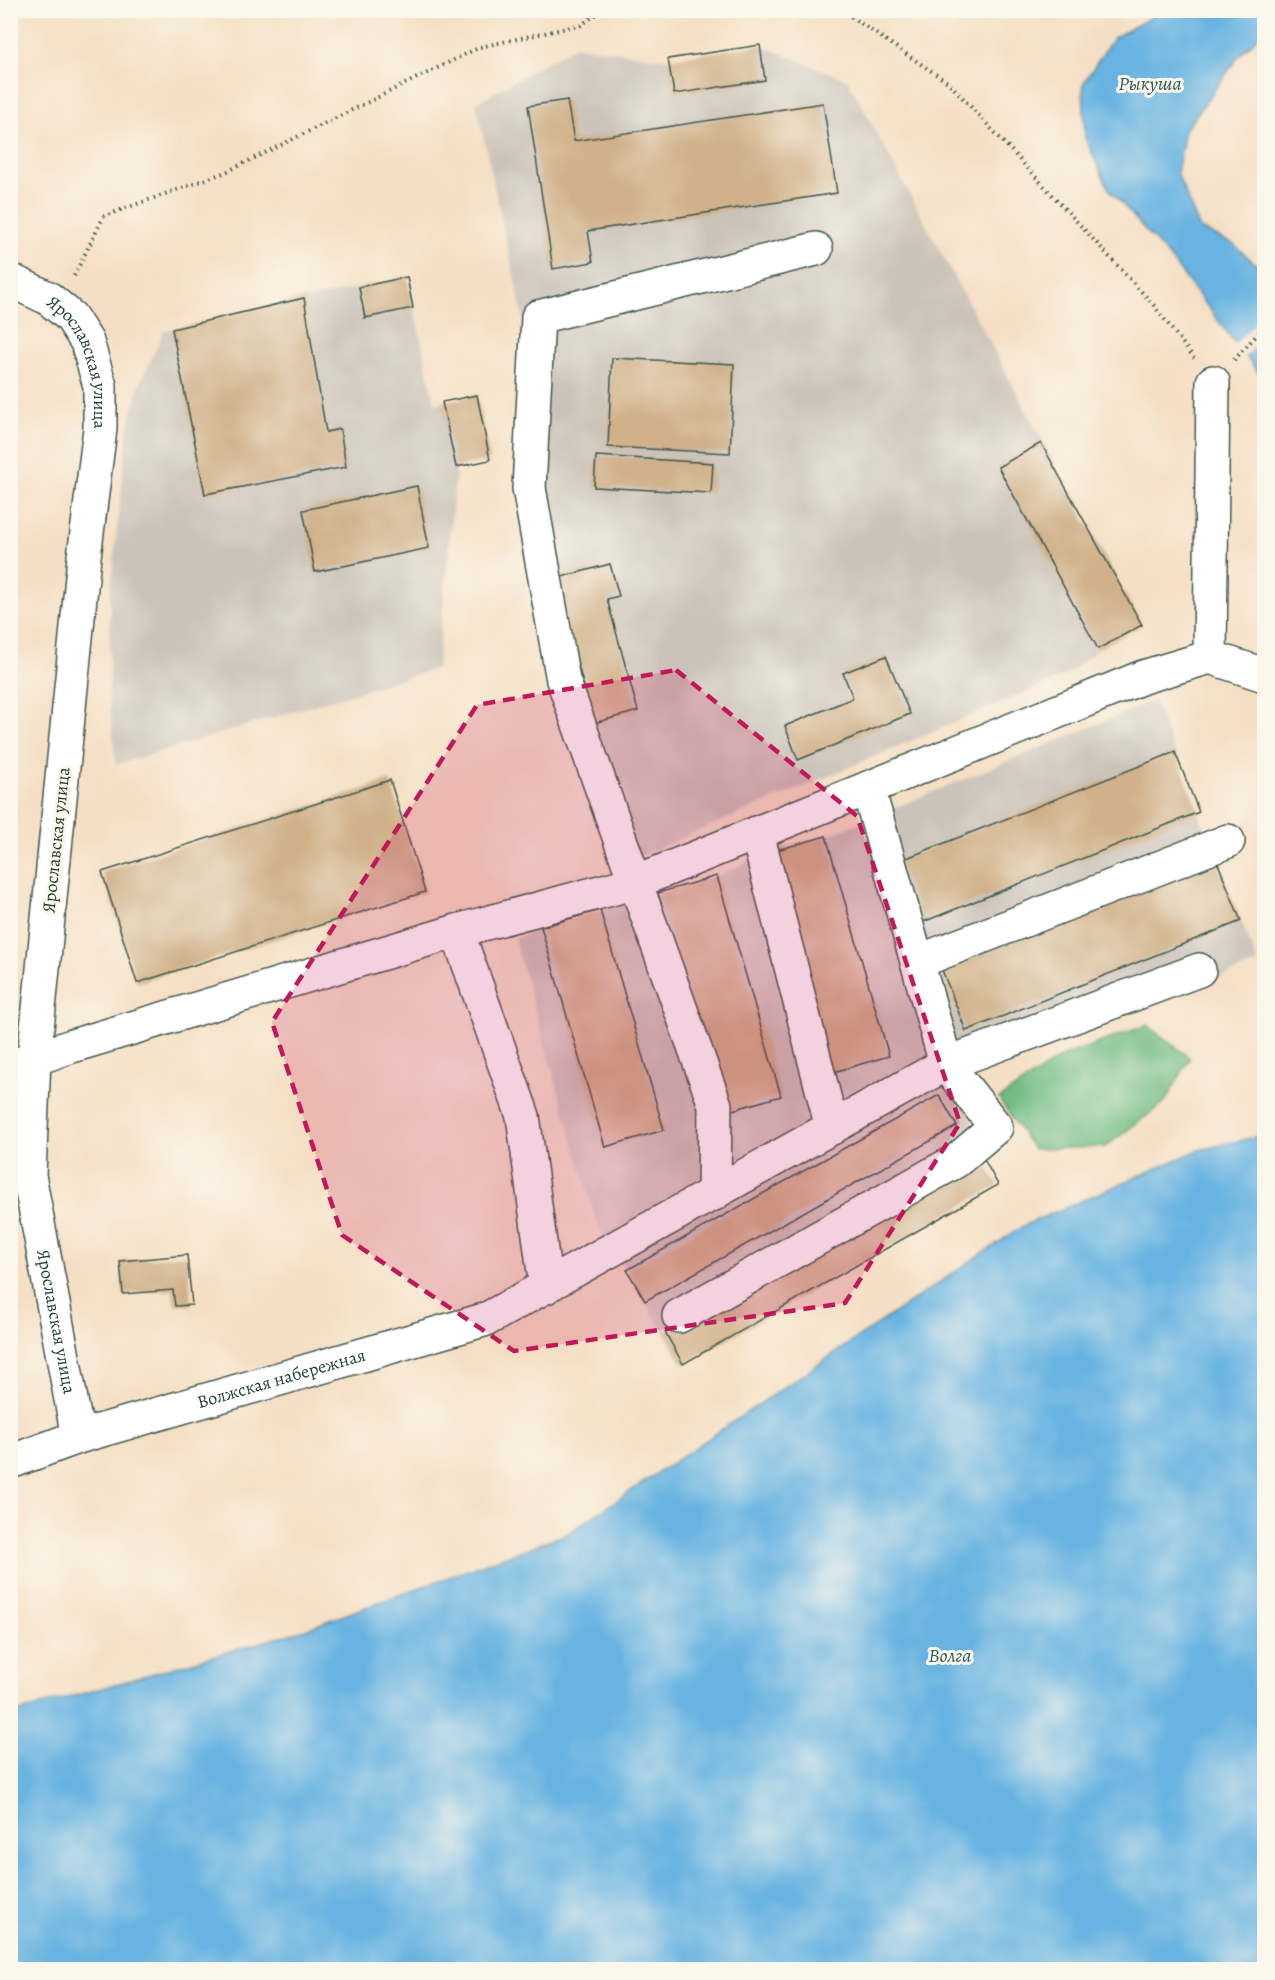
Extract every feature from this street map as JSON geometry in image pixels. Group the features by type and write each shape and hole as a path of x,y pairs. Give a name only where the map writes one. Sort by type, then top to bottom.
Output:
{"street":[{"path":"714,1194 715,1106 633,883 563,680 529,488 538,317 816,249"},
{"name":"Ярославская улица","path":"10,280 48,298 71,317 87,342 100,386 100,429 22,1063 29,1174 78,1437"},
{"path":"1210,657 1213,382"},
{"path":"22,1063 457,931 633,883 1143,677 1210,657 1264,675"},
{"path":"679,1316 956,1161 996,1127 946,1064 868,788"},
{"path":"757,833 832,1128"},
{"path":"917,962 1228,841"},
{"path":"457,931 523,1116 546,1287"},
{"name":"Волжская набережная","path":"10,1462 78,1437 487,1319 946,1064 1199,970"}],"path":[{"path":"58,306 104,216 226,172 480,47 581,25 603,10"},
{"path":"841,10 949,83 1152,303 1213,382 1264,327"}],"highlighted area":[{"path":"676,670 857,816 960,1123 845,1303 514,1351 342,1235 272,1022 477,705"}],"shaded area":[{"path":"760,45 848,80 1142,625 1098,649 1066,675 633,859 554,579 535,371 476,103 575,46 668,59"},
{"path":"407,277 435,404 477,395 490,460 456,468 437,668 116,765 109,700 110,596 127,434 139,386 164,331"},
{"path":"1154,701 1258,963 960,1076 980,1152 998,1185 683,1364 597,1223 514,939 541,927 717,876 767,853 826,836"}],"green space":[{"path":"1147,1025 1190,1058 1165,1102 1105,1147 1033,1149 999,1099 1063,1056"}],"water":[{"name":"Рыкуша","path":"1162,11 1264,11 1264,31 1239,56 1185,130 1177,173 1200,229 1233,244 1264,271 1264,380 1170,258 1109,189 1085,138 1083,84 1113,38"},
{"name":"Волга","path":"1264,1135 1264,1969 11,1969 11,1714 297,1632 567,1534 1023,1226 1199,1150"}],"pier":[{"path":"1264,314 1264,337 1244,358 1234,345"}],"building":[{"path":"760,45 765,80 674,94 668,59"},
{"path":"567,100 574,141 823,103 837,193 588,231 593,262 553,269 528,106"},
{"path":"407,277 413,308 365,318 359,287"},
{"path":"304,298 326,432 340,429 346,467 205,494 172,329"},
{"path":"612,358 734,364 730,453 608,447"},
{"path":"477,395 490,460 456,467 442,402"},
{"path":"1041,443 1142,625 1098,649 998,467"},
{"path":"596,456 713,463 711,493 594,487"},
{"path":"417,486 429,548 315,572 303,510"},
{"path":"610,564 619,596 607,599 638,711 594,723 554,579"},
{"path":"886,656 910,714 798,760 785,726 853,698 843,673"},
{"path":"1175,752 1199,812 923,922 899,861"},
{"path":"390,780 425,892 137,983 102,872"},
{"path":"826,836 889,1056 830,1073 767,853"},
{"path":"1217,861 1241,921 966,1031 942,970"},
{"path":"717,876 781,1096 722,1113 658,893"},
{"path":"600,910 664,1130 605,1147 541,927"},
{"path":"939,1095 957,1126 645,1301 627,1270"},
{"path":"980,1152 998,1185 683,1364 665,1332"},
{"path":"187,1255 192,1305 175,1306 173,1290 123,1294 120,1261"}]}
